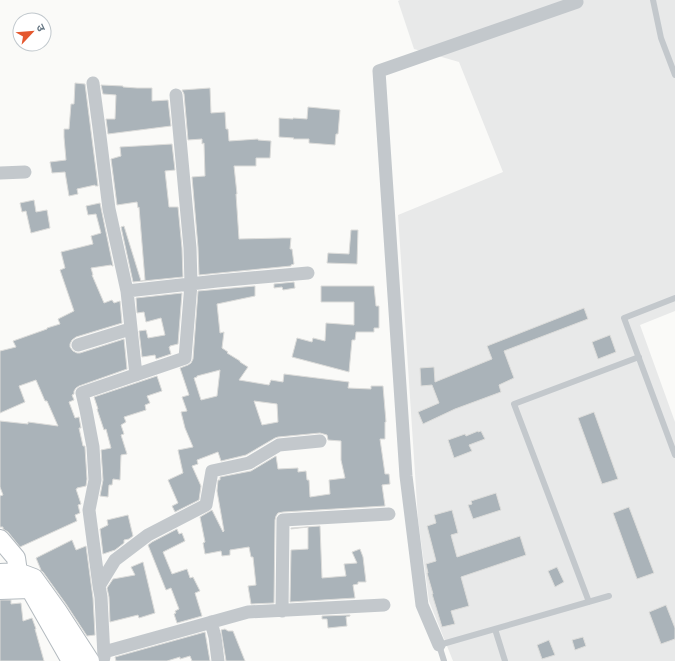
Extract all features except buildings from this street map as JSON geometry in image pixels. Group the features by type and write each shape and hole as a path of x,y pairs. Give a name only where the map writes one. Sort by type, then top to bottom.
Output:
{"main road":[{"path":"0,539 16,558 9,572"},
{"path":"9,572 30,589 71,661"},
{"path":"9,572 34,578 58,610 99,658"},
{"path":"0,590 30,589"}],"street":[{"path":"438,645 422,605 406,476 379,71 577,2"},
{"path":"92,83 109,209 127,291 136,375"},
{"path":"176,95 190,248 191,284 185,358 82,393 92,448 95,480 89,510 101,597 99,658 211,622 248,612 384,605"},
{"path":"0,173 25,172"},
{"path":"127,291 308,273"},
{"path":"78,345 130,329"},
{"path":"99,586 115,560 148,535 206,505 212,471 249,463 279,445 320,441"},
{"path":"282,611 283,520 389,514"},
{"path":"211,622 215,637 218,661"}],"lane":[{"path":"653,0 661,38 675,75"},
{"path":"675,298 624,318 675,455"},
{"path":"589,602 514,404 639,357"},
{"path":"444,661 438,645 609,596"},
{"path":"494,629 505,661"}],"shaded area":[{"path":"675,0 675,311 640,325 675,422 675,661 453,661 429,601 418,519 398,215 503,172 459,62 414,49 398,1"}]}
